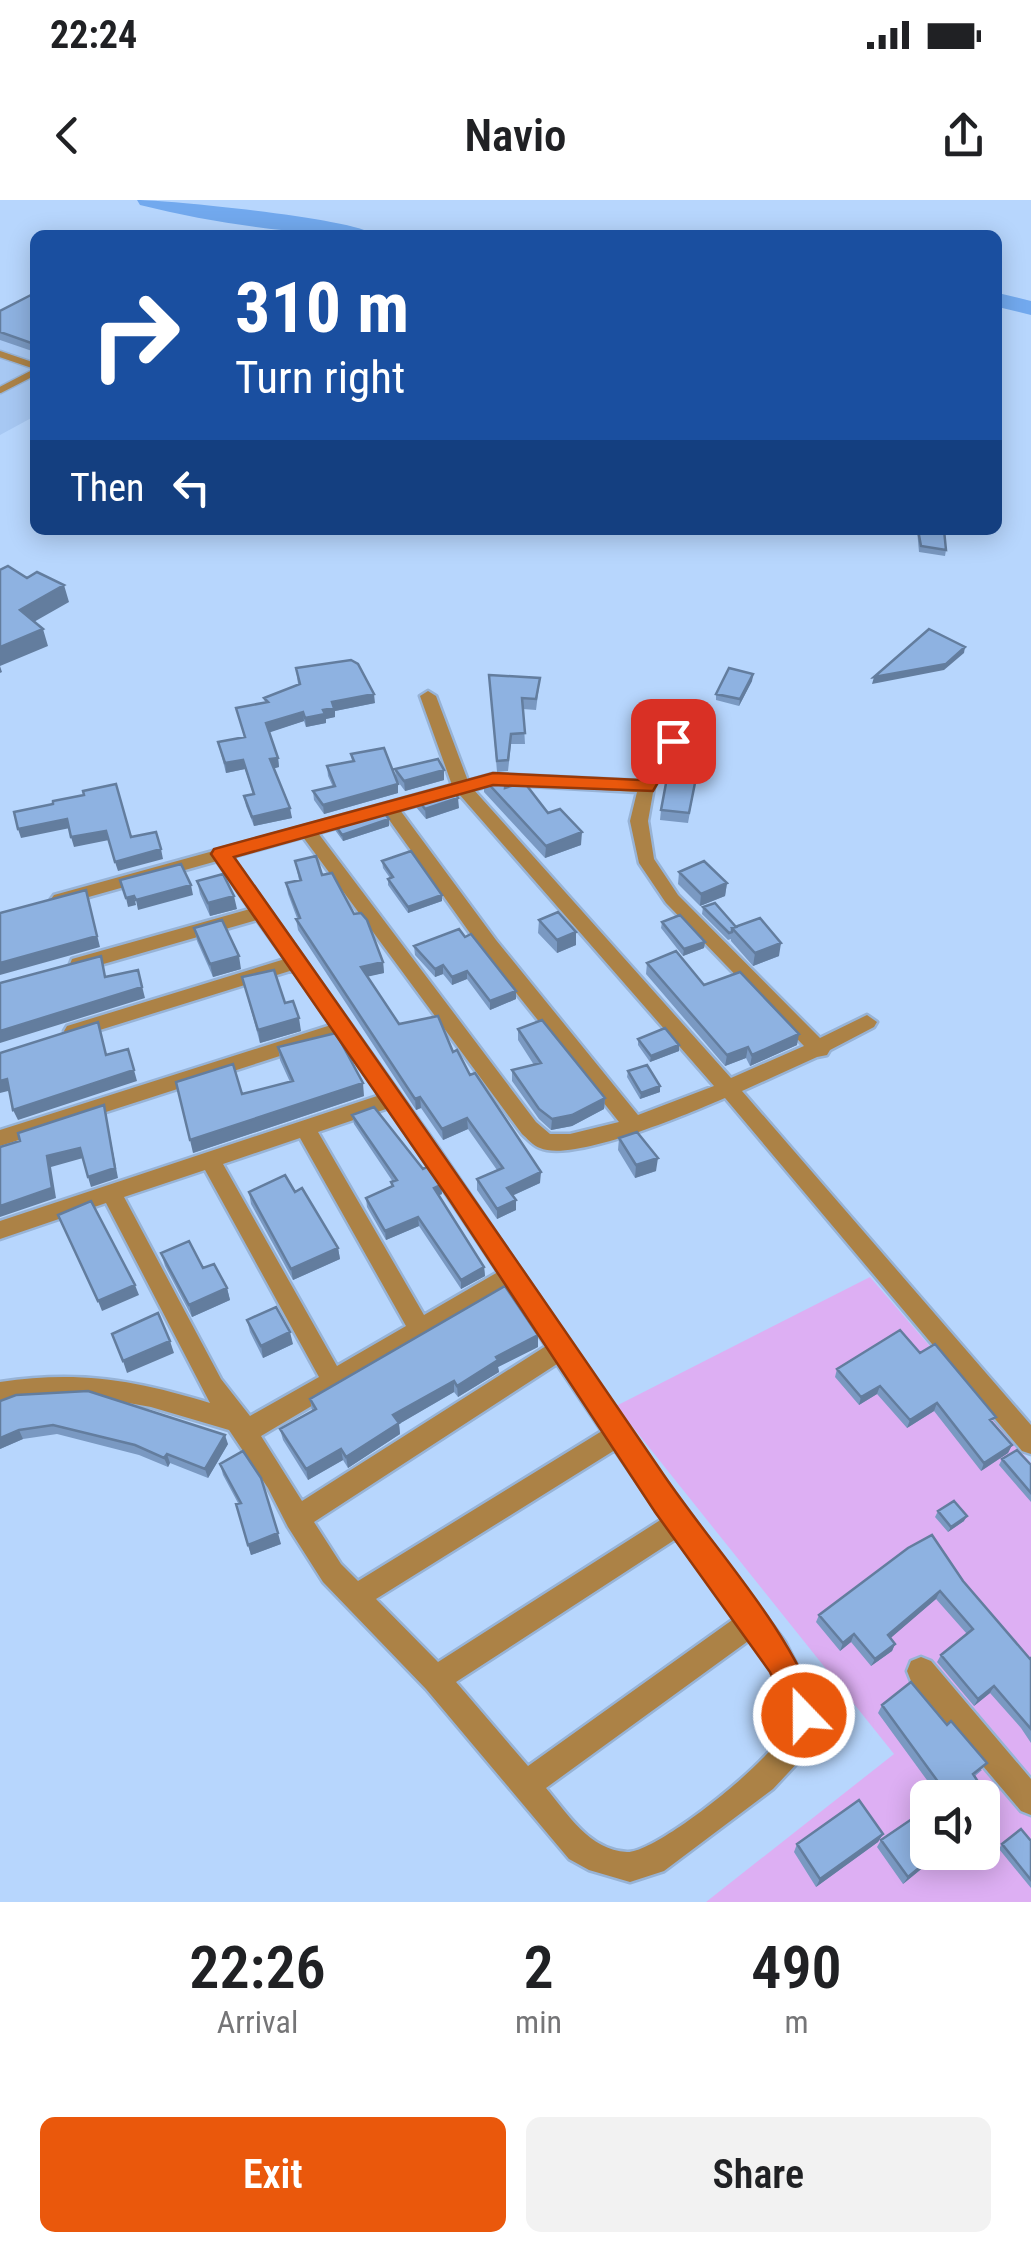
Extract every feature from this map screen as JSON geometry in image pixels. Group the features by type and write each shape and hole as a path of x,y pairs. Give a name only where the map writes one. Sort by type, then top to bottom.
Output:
{"street":[{"path":"428,696 444,748 461,785 1031,1444"},
{"path":"687,718 646,786 639,821 640,839 654,876 820,1050"},
{"path":"36,905 461,785 524,778 646,786"},
{"path":"388,806 489,945 632,1123"},
{"path":"306,829 535,1134 545,1142 564,1144 728,1090 820,1050 867,1022"},
{"path":"111,1193 213,1387 244,1427 332,1573 436,1680 579,1849 612,1867 627,1870 655,1861 791,1751 802,1732 804,1715 791,1678 679,1522 221,854"},
{"path":"56,970 262,912"},
{"path":"56,1037 296,962"},
{"path":"0,1138 343,1028"},
{"path":"0,1230 392,1099"},
{"path":"305,1128 420,1329"},
{"path":"210,1160 333,1380"},
{"path":"0,1393 76,1383 109,1386 244,1427 513,1276"},
{"path":"297,1519 562,1348"},
{"path":"356,1597 620,1434"},
{"path":"436,1680 679,1522"},
{"path":"526,1785 752,1622"},
{"path":"920,1670 1031,1800"}],"lane":[{"path":"0,354 30,367"},
{"path":"0,390 30,372"}],"shaded area":[{"path":"0,325 30,335 30,419 0,435"},
{"path":"870,1277 1031,1463 1031,1902 706,1902 894,1754 616,1406"}],"building":[{"path":"30,296 30,343 0,332 0,311"},
{"path":"919,535 944,535 946,550 921,546"},
{"path":"8,566 27,578 37,572 64,585 20,610 43,629 0,647 0,570"},
{"path":"929,629 965,647 946,664 874,677"},
{"path":"351,660 358,664 374,694 332,702 334,708 323,710 325,714 305,718 303,712 266,723 278,758 270,759 290,808 252,817 244,796 254,794 243,760 225,763 218,742 245,737 236,708 268,702 264,698 300,684 296,668"},
{"path":"729,668 753,674 740,699 716,694"},
{"path":"489,675 540,678 536,699 522,698 525,733 511,734 508,760 497,761"},
{"path":"384,748 398,784 323,805 313,791 335,786 327,766 354,761 351,754"},
{"path":"438,759 444,770 404,781 395,769"},
{"path":"670,762 698,768 689,813 661,810"},
{"path":"506,776 505,788 524,782 548,813 560,809 582,832 546,846 484,779"},
{"path":"116,784 131,837 156,832 161,849 115,862 106,831 71,837 67,819 18,829 14,812"},
{"path":"452,786 458,798 425,809 416,797"},
{"path":"382,810 389,819 342,835 334,823"},
{"path":"411,851 442,895 408,907 388,879 393,877 382,861"},
{"path":"316,856 322,875 332,873 354,914 361,913 367,920 383,962 361,967 399,1024 438,1016 453,1052 457,1050 470,1075 475,1073 541,1172 507,1188 516,1200 497,1209 477,1179 503,1168 467,1118 442,1129 420,1097 415,1099 296,919 300,918 286,883 301,880 295,861"},
{"path":"704,861 727,883 701,894 679,872"},
{"path":"181,864 191,885 136,900 134,896 126,898 120,880"},
{"path":"223,874 234,896 208,903 197,881"},
{"path":"86,890 97,936 0,963 0,913"},
{"path":"715,903 736,927 732,932 703,907"},
{"path":"558,912 576,932 557,940 539,920"},
{"path":"680,915 705,942 684,949 662,922"},
{"path":"760,918 781,943 755,953 732,928"},
{"path":"222,920 239,956 210,964 194,928"},
{"path":"459,929 465,937 471,934 516,991 490,1001 467,971 452,977 443,965 435,969 414,946"},
{"path":"676,951 704,985 740,972 799,1034 752,1055 748,1047 727,1055 647,963"},
{"path":"101,956 105,977 138,970 142,987 0,1031 0,983"},
{"path":"274,970 285,1003 293,1001 299,1018 258,1030 242,977"},
{"path":"542,1020 605,1098 572,1115 552,1119 539,1109 512,1070 541,1063 518,1029"},
{"path":"98,1022 106,1055 128,1049 134,1070 13,1110 7,1079 0,1081 0,1053"},
{"path":"665,1028 679,1045 651,1056 638,1039"},
{"path":"336,1033 363,1083 190,1140 176,1082 233,1064 242,1094 293,1081 278,1047"},
{"path":"647,1065 660,1086 641,1093 628,1071"},
{"path":"104,1105 115,1168 88,1177 80,1148 47,1156 52,1188 0,1206 0,1147 20,1141 18,1133"},
{"path":"374,1107 423,1169 429,1166 441,1185 434,1188 484,1267 461,1280 418,1217 385,1231 366,1198 393,1186 391,1182 397,1180 352,1115"},
{"path":"637,1132 658,1158 636,1165 619,1138"},
{"path":"285,1175 295,1192 302,1188 338,1248 291,1269 249,1192"},
{"path":"91,1201 135,1285 98,1301 58,1215"},
{"path":"189,1241 203,1268 214,1264 227,1288 189,1305 161,1253"},
{"path":"505,1286 538,1335 496,1357 498,1360 457,1386 454,1381 393,1415 399,1423 346,1457 341,1449 306,1469 280,1429 316,1409 310,1399"},
{"path":"276,1307 290,1332 261,1346 247,1320"},
{"path":"158,1313 170,1341 123,1361 112,1334"},
{"path":"900,1330 920,1353 935,1344 996,1417 990,1420 1012,1445 984,1463 937,1403 910,1420 880,1386 861,1397 837,1369"},
{"path":"88,1391 225,1435 205,1469 167,1454 164,1458 135,1445 53,1425 19,1430 0,1438 0,1401 16,1395"},
{"path":"1017,1450 1031,1465 1031,1493 1002,1459"},
{"path":"243,1451 261,1478 278,1533 248,1545 236,1504 241,1503 220,1464"},
{"path":"954,1501 967,1516 951,1527 938,1511"},
{"path":"932,1535 963,1581 1031,1658 1031,1729 994,1686 978,1699 941,1655 973,1629 940,1591 888,1635 895,1644 875,1659 854,1634 843,1643 819,1615 908,1548"},
{"path":"911,1682 947,1725 951,1721 987,1763 973,1774 977,1780 937,1780 882,1705"},
{"path":"859,1800 883,1834 820,1879 797,1844"},
{"path":"910,1820 910,1870 916,1870 908,1877 881,1840"},
{"path":"1021,1829 1031,1841 1031,1880 1002,1844"}],"waterway":[{"path":"148,200 218,216 333,230"},
{"path":"1002,301 1031,308"}],"route":[{"path":"673,741 646,786 493,779 221,854 456,1190 665,1502 791,1678 804,1715"}]}
